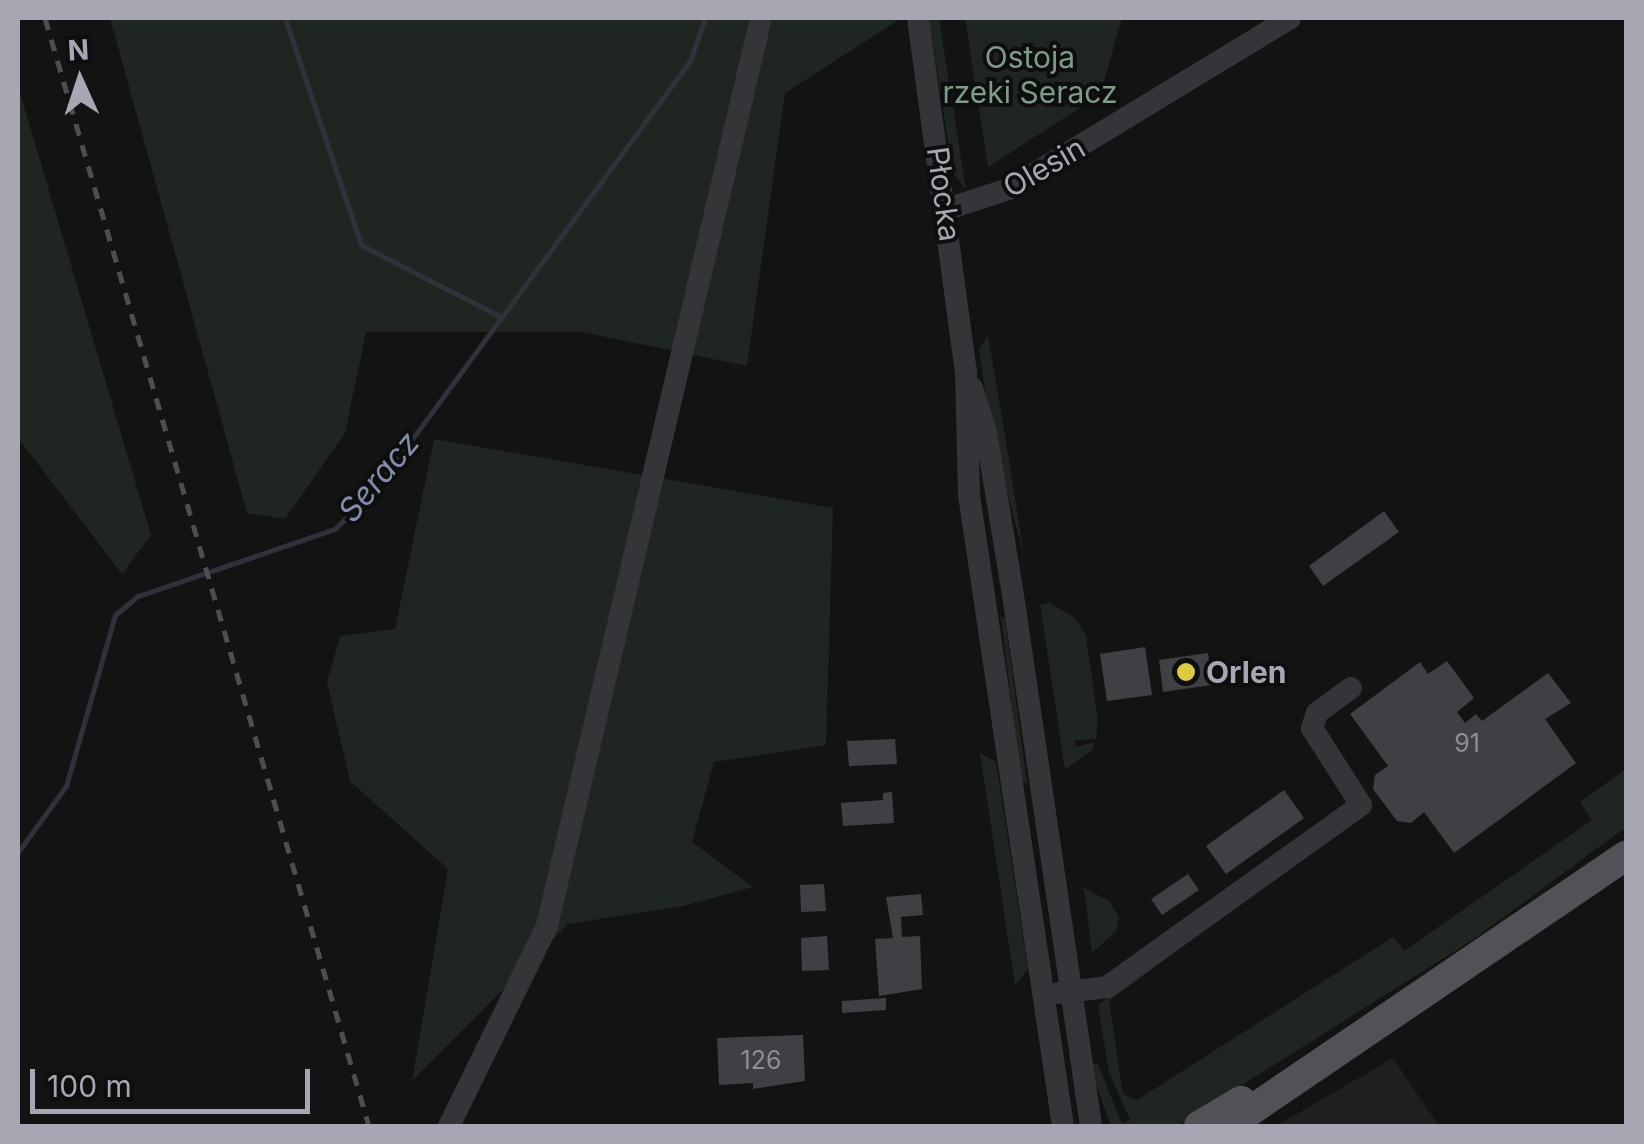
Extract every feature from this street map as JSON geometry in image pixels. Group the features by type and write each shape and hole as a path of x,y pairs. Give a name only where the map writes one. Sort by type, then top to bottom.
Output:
{"main road":[{"path":"1526,920 1626,836"},
{"path":"1228,1126 1526,920 1626,856"},
{"path":"1199,1126 1415,998"}],"street":[{"path":"449,1126 547,926 761,18"},
{"name":"Płocka","path":"918,18 966,370 969,496 1063,1126"},
{"name":"Olesin","path":"947,209 1009,189 1290,18"},
{"name":"Płocka","path":"966,370 986,432 1093,1122"},
{"path":"985,608 1012,595"},
{"path":"1044,995 1106,986 1361,804 1312,728 1317,714 1351,688"},
{"path":"1014,798 1042,794"}],"shaded area":[{"path":"1393,1058 1439,1126 1276,1126"}],"green space":[{"path":"110,18 897,21 785,93 747,366 582,332 366,332 345,433 285,519 247,513"},
{"path":"929,18 939,18 966,190 953,173"},
{"name":"Ostoja rzeki Seracz","path":"965,18 1122,18 1100,95 988,167"},
{"path":"18,86 151,535 122,574 18,438"},
{"path":"988,336 1024,556 991,430 979,350"},
{"path":"434,439 833,508 826,745 714,762 692,842 753,887 683,906 568,924 412,1081 448,869 350,781 327,682 340,636 395,629"},
{"path":"1050,603 1075,618 1086,636 1098,720 1096,739 1075,740 1076,747 1095,742 1092,750 1065,770 1040,604"},
{"path":"1001,617 1005,619 1027,783 1021,781"},
{"path":"980,753 996,762 1028,969 1015,985"},
{"path":"1626,769 1626,827 1474,939 1177,1126 1111,1126 1088,1062 1098,1064 1122,1124 1130,1120 1109,1072 1098,1005 1225,915 1109,1001 1123,1094 1137,1100 1393,937 1404,951 1592,820 1580,802"},
{"path":"1084,888 1109,901 1119,917 1116,931 1092,953"}],"building":[{"path":"1384,511 1399,532 1323,586 1309,566"},
{"path":"1145,647 1152,695 1107,701 1100,654"},
{"name":"Orlen","path":"1208,653 1212,685 1163,692 1159,660"},
{"path":"1447,661 1474,698 1457,712 1465,723 1476,714 1482,721 1548,673 1571,703 1545,719 1576,763 1454,853 1424,812 1411,823 1397,821 1373,789 1375,775 1388,766 1350,714 1420,662 1428,674"},
{"path":"895,739 897,764 849,766 847,741"},
{"path":"1284,790 1304,818 1226,874 1206,846"},
{"path":"892,792 894,823 843,826 841,803 883,800 883,793"},
{"path":"1188,874 1199,890 1162,915 1151,899"},
{"path":"824,884 826,911 801,912 800,885"},
{"path":"921,894 923,915 901,917 902,937 920,936 922,989 879,996 875,939 893,938 886,897"},
{"path":"827,936 829,970 802,971 801,938"},
{"path":"886,998 886,1010 842,1013 842,1001"},
{"path":"803,1035 805,1081 753,1089 753,1083 719,1085 717,1038"}],"waterway":[{"path":"285,18 361,245 501,317"},
{"name":"Seracz","path":"18,852 66,786 115,615 138,596 335,529 382,480 690,61 705,18"}],"railway":[{"path":"45,18 369,1126"}],"place":[{"name":"Orlen","path":"1186,672"}]}
